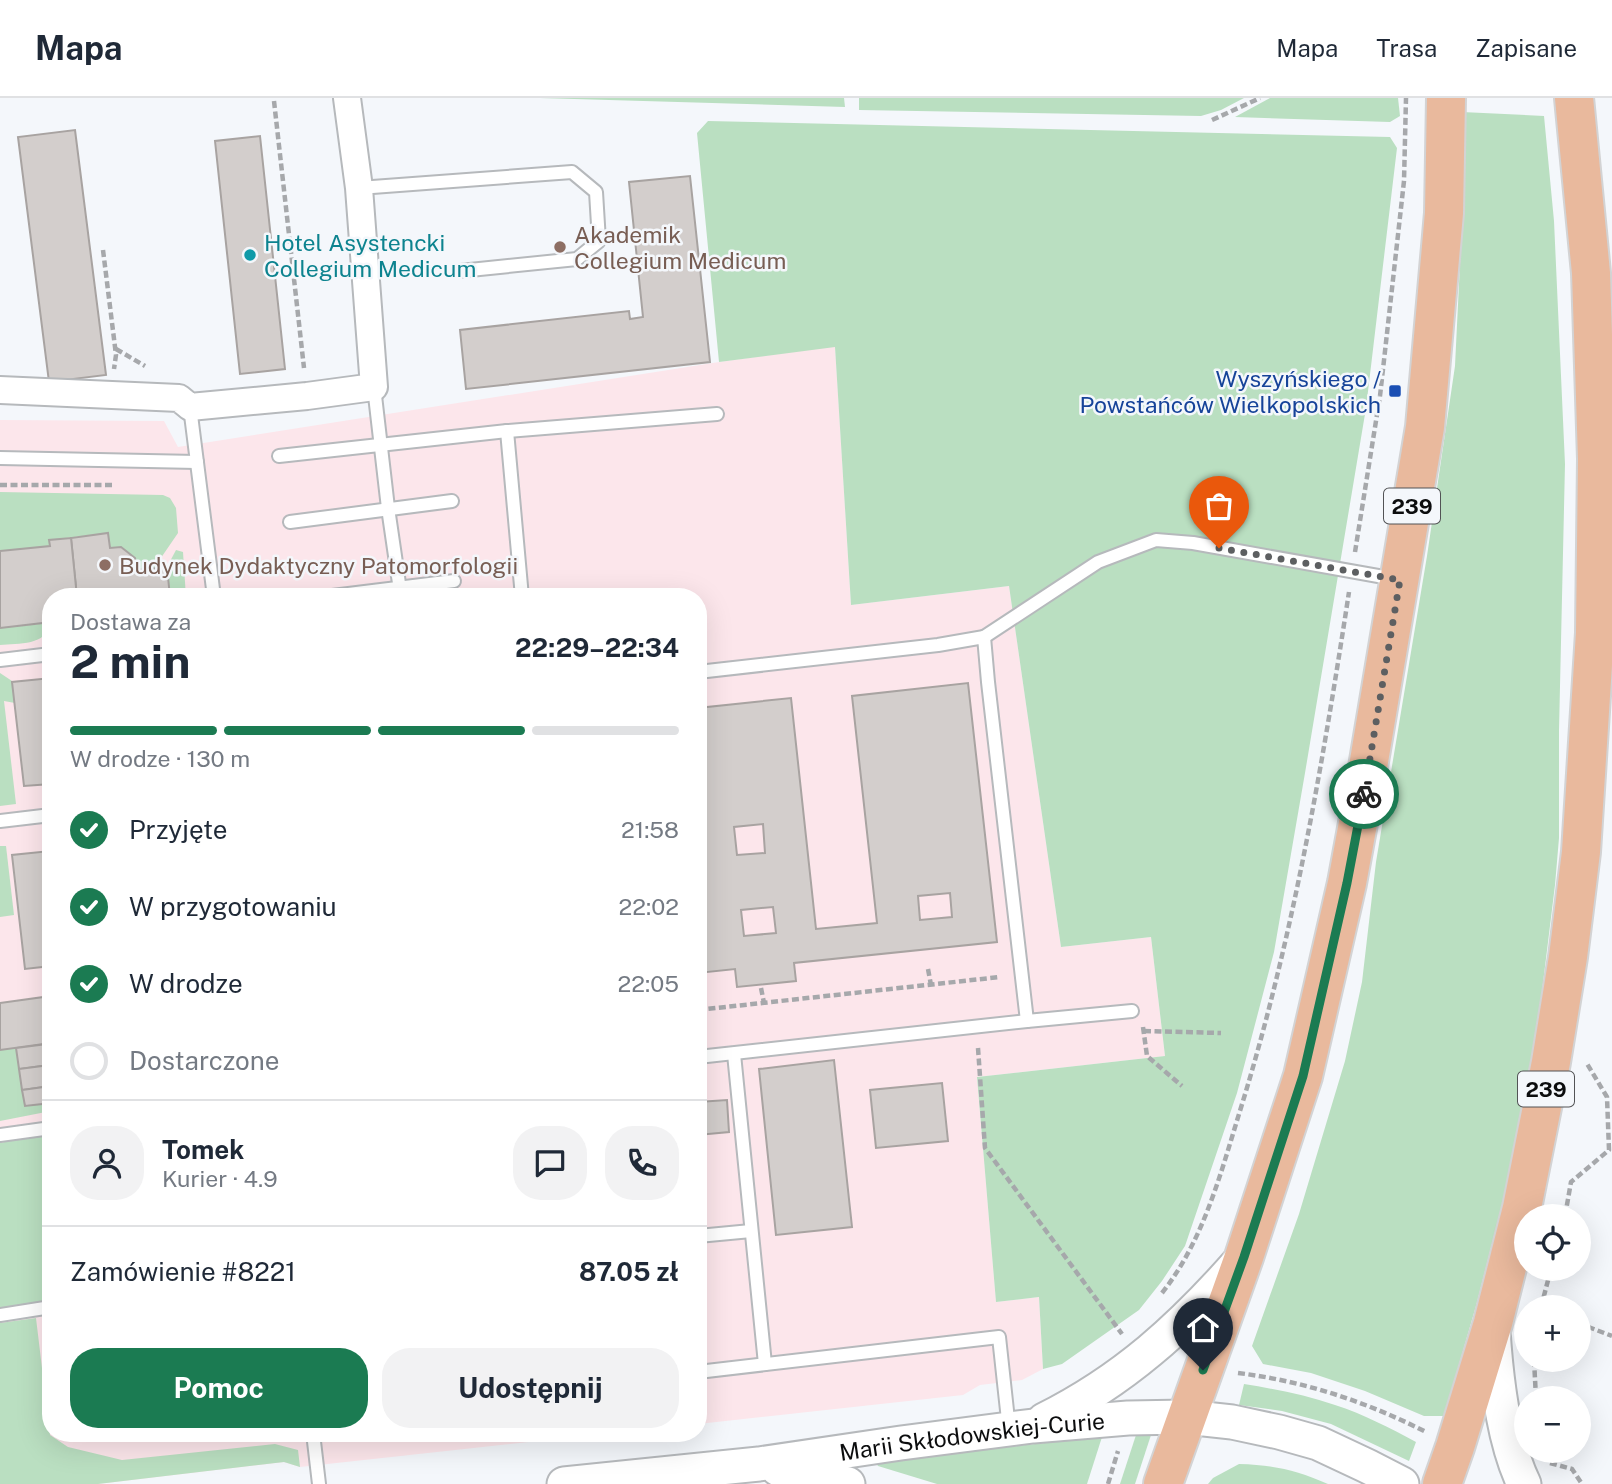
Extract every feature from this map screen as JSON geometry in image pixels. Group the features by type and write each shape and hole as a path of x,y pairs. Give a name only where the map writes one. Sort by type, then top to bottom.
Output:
{"main road":[{"name":"239","path":"1163,1484 1244,1257 1303,1076 1347,883 1427,408 1444,213 1446,98"},
{"name":"239","path":"1442,1484 1493,1323 1522,1208 1551,1062 1581,852 1595,633 1597,459 1591,273 1574,98"}],"street":[{"path":"0,390 111,395 185,403 307,396 374,387 359,188 347,98"},
{"path":"1021,1427 1069,1408 1143,1358 1200,1306 1244,1257"},
{"path":"1493,1323 1503,1414 1516,1468 1532,1472"},
{"name":"Marii Skłodowskiej-Curie","path":"564,1484 759,1464 1021,1427 1128,1418 1186,1417 1232,1422 1318,1443 1402,1484"},
{"name":"Marii Skłodowskiej-Curie","path":"759,1464 848,1484"}],"lane":[{"path":"359,188 572,172 596,192 599,241 577,259 460,271"},
{"path":"374,387 399,588"},
{"path":"185,403 197,462 213,588"},
{"path":"279,456 507,431 717,414"},
{"path":"507,431 521,588"},
{"path":"0,458 197,462"},
{"path":"290,522 452,501"},
{"path":"707,671 938,645 984,637 1098,562 1156,540 1192,543 1400,580"},
{"path":"420,588 454,581"},
{"path":"984,637 1027,1021"},
{"path":"0,660 42,655"},
{"path":"0,821 42,816"},
{"path":"707,1057 1132,1011"},
{"path":"734,1054 765,1364"},
{"path":"0,1135 42,1129"},
{"path":"707,1235 751,1231"},
{"path":"0,1315 42,1308"},
{"path":"707,1371 999,1337 1021,1427"},
{"path":"314,1442 319,1484"}],"path":[{"path":"1212,120 1260,98"},
{"path":"1158,1298 1188,1255 1226,1156 1263,1031 1294,902 1321,766 1378,412 1404,181 1406,98"},
{"path":"274,101 307,396"},
{"path":"103,250 116,355 111,395"},
{"path":"0,485 124,485"},
{"path":"928,969 931,985"},
{"path":"707,1009 1022,975"},
{"path":"761,988 764,1003"},
{"path":"1132,1011 1141,1011 1147,1056 1182,1086"},
{"path":"977,1026 985,1148 1121,1333 1130,1325"},
{"path":"1144,1031 1221,1033"},
{"path":"1567,1204 1571,1182 1609,1150 1607,1097 1586,1063 1588,1050"},
{"path":"1591,1328 1612,1336"},
{"path":"1242,1374 1329,1392 1399,1418 1429,1434"},
{"path":"1108,1484 1119,1446"},
{"path":"1532,1472 1572,1469 1582,1484"}],"shaded area":[{"path":"835,346 851,605 1009,586 1061,947 1151,937 1165,1056 977,1077 996,1302 1039,1297 1043,1369 1022,1380 980,1385 963,1395 707,1423 707,588 42,588 42,1442 529,1442 300,1467 284,1462 98,1484 0,1484 0,420 164,421 178,447"}],"green space":[{"path":"540,98 844,98 845,107"},
{"path":"859,98 1244,98 1221,110 1201,116 859,110"},
{"path":"1270,98 1398,98 1400,116 1390,122 1235,117"},
{"path":"1462,112 1544,116 1554,221 1565,464 1559,838 1537,1032 1505,1193 1444,1416 1424,1416 1365,1391 1311,1373 1263,1364 1252,1346 1299,1214 1345,1061 1362,982 1376,862 1427,556 1455,366 1461,243"},
{"path":"708,121 1390,137 1397,148 1366,408 1305,773 1274,952 1237,1093 1185,1246 1139,1310 1062,1364 1043,1369 1039,1297 996,1302 977,1077 1165,1056 1151,937 1061,947 1009,586 851,605 835,347 719,362 697,133"},
{"path":"0,492 163,495 170,498 176,508 178,533 154,568 137,570 135,558 121,547 110,548 108,533 49,540 50,546 0,551"},
{"path":"176,550 183,552 185,588 169,588 167,567"},
{"path":"42,624 42,637 31,642 0,645 0,628"},
{"path":"0,673 12,681 15,703 4,701 16,804 0,806"},
{"path":"0,846 6,846 14,915 0,917"},
{"path":"16,1048 25,1106 42,1104 42,1113 0,1121 0,1050"},
{"path":"33,1136 42,1137 42,1302 0,1308 0,1143"},
{"path":"36,1318 42,1368 42,1442 60,1442 68,1447 122,1460 275,1444 298,1450 300,1467 284,1462 98,1484 0,1484 0,1323"},
{"path":"1244,1384 1313,1398 1376,1422 1416,1442 1409,1461 1331,1424 1282,1411 1239,1405"},
{"path":"1136,1435 1151,1435 1135,1484 1120,1484"},
{"path":"1102,1437 1087,1484 937,1484 878,1466 875,1461"},
{"path":"1239,1464 1285,1469 1328,1484 1208,1484 1213,1478"}],"building":[{"path":"75,130 106,375 49,382 18,137"},
{"name":"Hotel Asystencki Collegium Medicum","path":"260,136 285,369 240,374 215,141"},
{"name":"Akademik Collegium Medicum","path":"690,176 710,362 466,389 460,330 629,311 630,319 643,317 629,182"},
{"name":"Budynek Dydaktyczny Patomorfologii","path":"108,533 110,548 121,547 135,558 137,570 167,567 169,588 76,588 71,538"},
{"path":"71,538 76,588 42,588 42,623 0,628 0,551 50,546 49,540"},
{"path":"42,679 42,785 24,786 12,682"},
{"path":"968,683 997,942 794,963 796,981 737,987 735,969 707,972 707,707 791,698 816,929 877,923 852,696","holes":["763,824 765,853 737,855 734,827","950,893 952,917 920,920 918,896","773,907 776,933 744,936 741,910"]},
{"path":"42,852 42,967 25,969 12,855"},
{"path":"42,997 42,1044 0,1050 0,1003"},
{"path":"42,1045 42,1066 19,1069 16,1048"},
{"path":"834,1060 852,1227 776,1235 759,1069"},
{"path":"42,1066 42,1087 22,1090 19,1069"},
{"path":"942,1083 948,1141 876,1148 870,1090"},
{"path":"42,1087 42,1104 25,1106 22,1090"},
{"path":"727,1100 729,1132 707,1134 707,1101"}],"way so far":[{"path":"1219,548 1400,580 1364,794"}],"place":[{"name":"Akademik Collegium Medicum","path":"560,247"},
{"name":"Hotel Asystencki Collegium Medicum","path":"250,255"},
{"name":"Wyszyńskiego / Powstańców Wielkopolskich","path":"1395,391"},
{"name":"Budynek Dydaktyczny Patomorfologii","path":"105,565"}],"route":[{"path":"1203,1370 1244,1257 1303,1076 1347,883 1364,794"}]}
